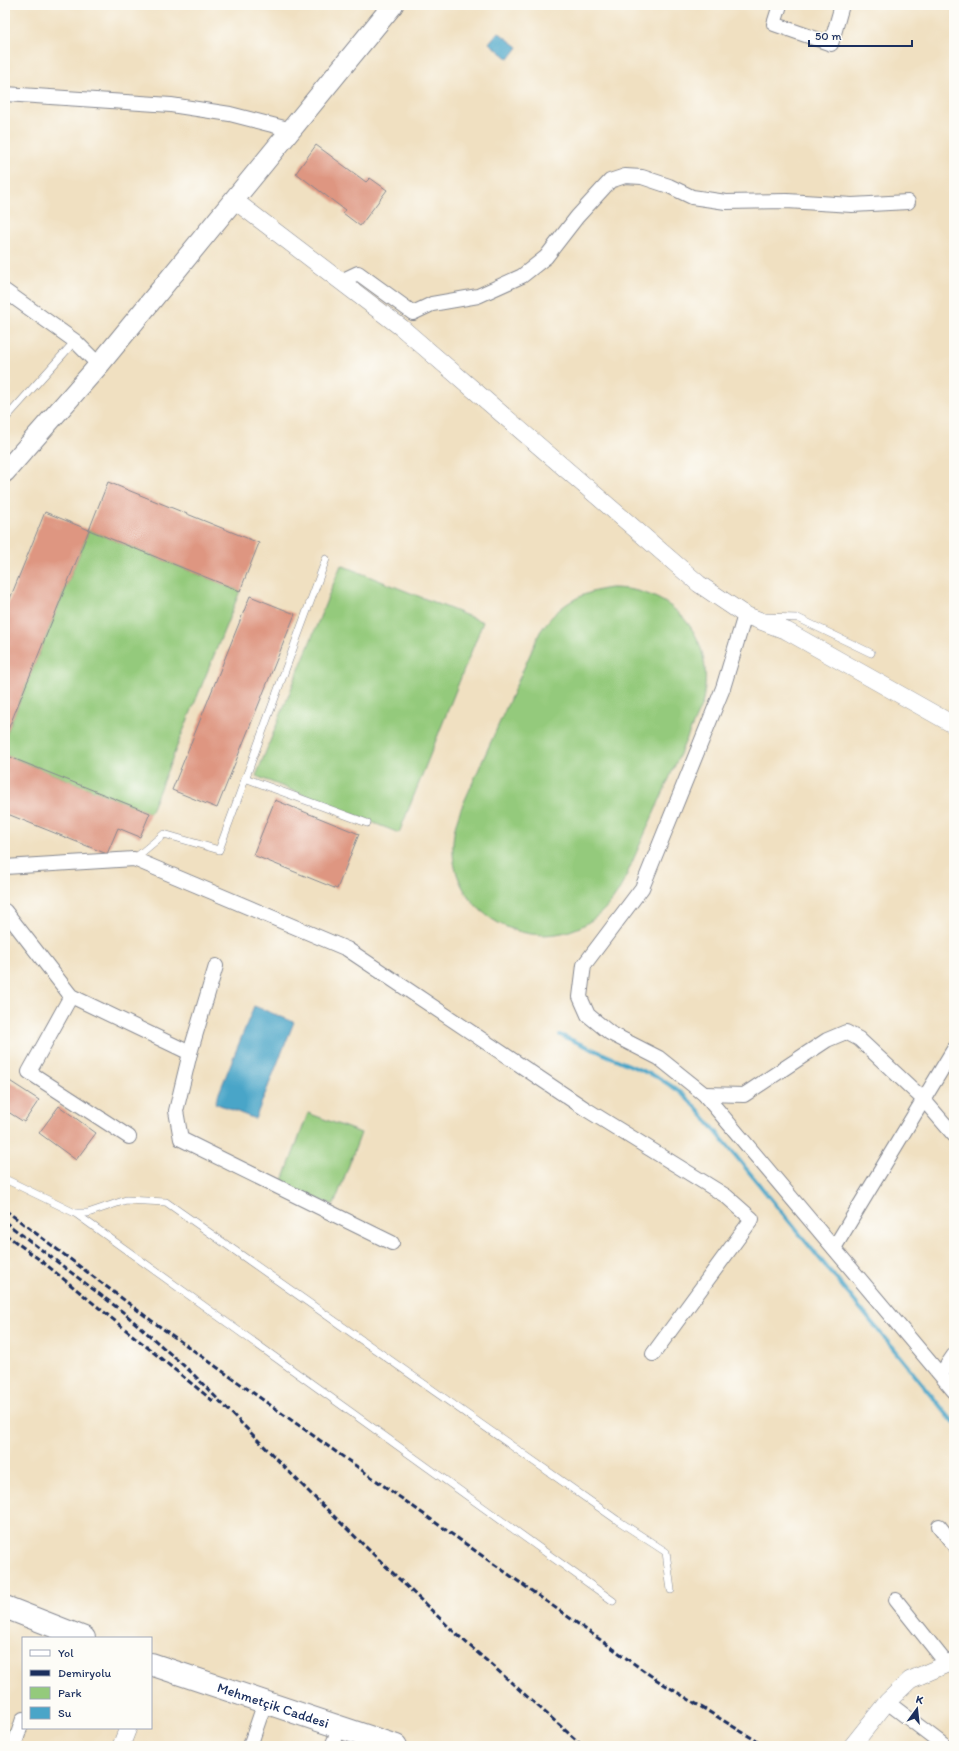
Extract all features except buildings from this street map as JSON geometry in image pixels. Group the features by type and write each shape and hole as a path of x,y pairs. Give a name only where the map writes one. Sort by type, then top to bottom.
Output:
{"main road":[{"path":"5,472 99,365 393,5"},
{"path":"5,1607 81,1637"},
{"path":"5,1616 57,1636"},
{"name":"Mehmetçik Caddesi","path":"152,1664 396,1746"},
{"name":"Mehmetçik Caddesi","path":"152,1672 263,1708 335,1740 366,1746"}],"street":[{"path":"780,5 774,24 831,44 842,5"},
{"path":"5,94 171,105 230,114 292,130"},
{"path":"341,281 358,272 413,313 432,304 478,296 522,276 546,256 577,217 610,182 625,176 642,177 669,186 692,197 726,202 788,201 852,205 908,202"},
{"path":"234,200 407,333 699,584 745,615 787,631 954,725"},
{"path":"6,295 76,341 99,365"},
{"path":"745,615 723,688 642,888 584,966 580,997 588,1015 610,1033 659,1058 704,1094 954,1391"},
{"path":"5,867 134,859 348,949 584,1108 726,1196 752,1219 653,1354"},
{"path":"5,911 71,996 190,1053"},
{"path":"216,966 190,1053 176,1111 181,1139 392,1243"},
{"path":"71,996 29,1072 128,1137"},
{"path":"704,1094 744,1095 827,1040 846,1032 859,1039 923,1099 954,1135"},
{"path":"834,1248 954,1049"},
{"path":"941,1374 954,1355"},
{"path":"939,1526 954,1545"},
{"path":"852,1746 887,1702 910,1680 950,1662 896,1600"},
{"path":"887,1702 945,1746"},
{"path":"250,1746 263,1708"},
{"path":"14,1746 22,1722"},
{"path":"121,1746 128,1729"}],"lane":[{"path":"5,419 76,341"},
{"path":"134,859 164,834 219,850 326,559"},
{"path":"745,615 798,618 871,653"},
{"path":"245,778 367,823"},
{"path":"5,1179 75,1213 613,1601"},
{"path":"75,1213 88,1213 126,1200 166,1202 611,1515 666,1552 670,1590"}],"green space":[{"path":"89,530 240,591 150,813 5,755 5,737"},
{"path":"341,565 483,622 399,833 256,776"},
{"path":"611,588 634,590 655,597 673,608 687,622 697,639 704,659 705,681 702,704 623,883 599,914 570,931 538,935 506,927 479,909 460,883 453,850 460,811 540,632 554,615 570,602 589,593"},
{"path":"308,1113 361,1133 334,1205 281,1186"},
{"path":"5,1728 19,1732 14,1746 5,1746"}],"water":[{"path":"498,32 518,47 509,59 489,43"},
{"path":"254,1006 294,1022 255,1119 215,1103"}],"waterway":[{"path":"560,1035 659,1078 679,1091 695,1106 954,1423"}],"railway":[{"path":"5,1210 152,1321 657,1680 765,1746"},
{"path":"5,1222 123,1312 192,1373 313,1496 452,1630 583,1746"},
{"path":"5,1234 44,1263 213,1401"}]}
